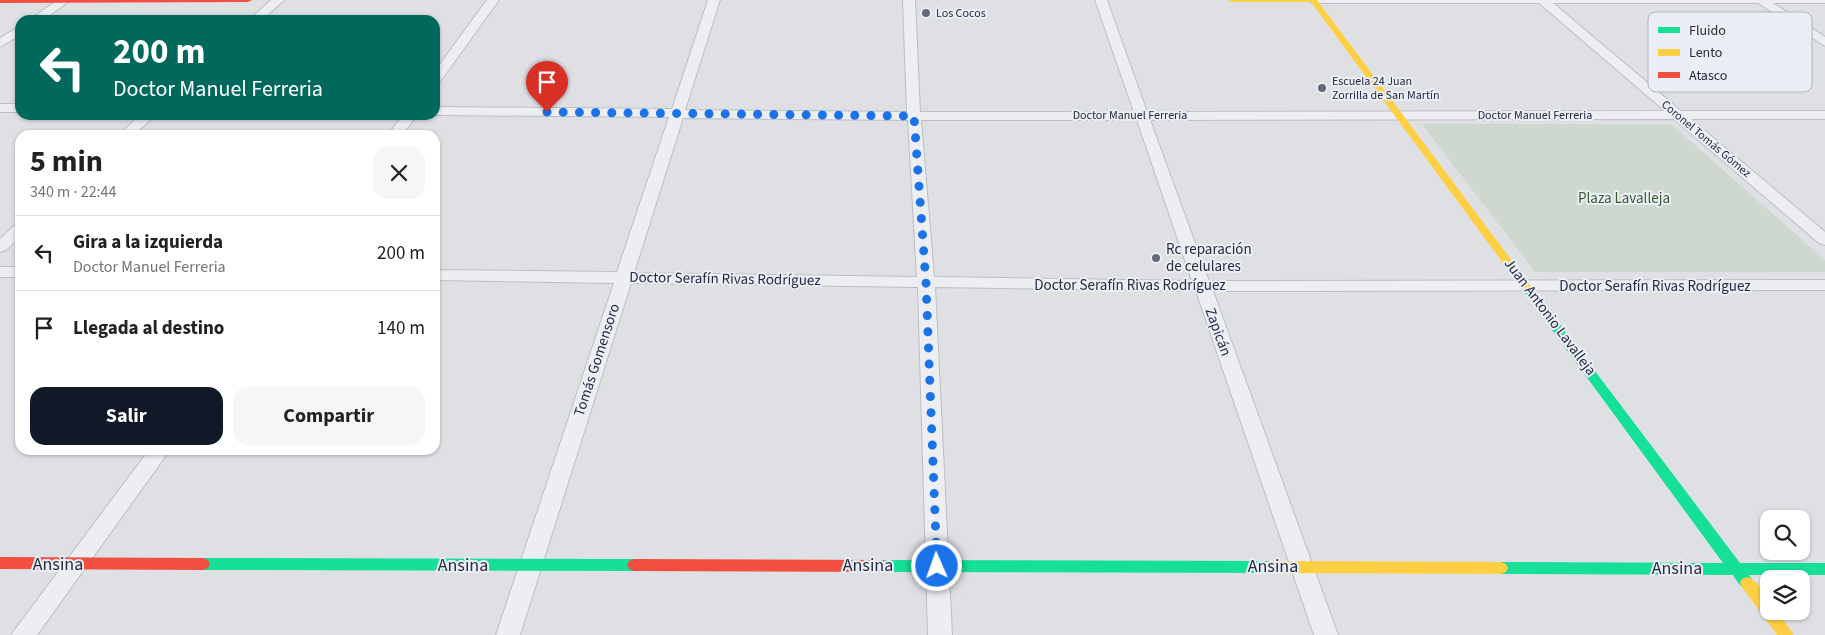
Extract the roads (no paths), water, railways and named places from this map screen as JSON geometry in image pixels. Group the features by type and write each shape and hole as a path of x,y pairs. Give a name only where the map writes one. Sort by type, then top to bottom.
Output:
{"street":[{"path":"42,15 64,0"},
{"path":"0,1 248,0"},
{"path":"261,15 278,0"},
{"path":"440,73 493,0"},
{"name":"Tomás Gomensoro","path":"508,635 714,0"},
{"path":"909,0 914,116 926,283 940,635"},
{"name":"Zapicán","path":"1100,0 1326,635"},
{"path":"1232,0 1825,0"},
{"name":"Juan Antonio Lavalleja","path":"1313,0 1786,635"},
{"name":"Coronel Tomás Gómez","path":"1542,0 1648,90"},
{"path":"1760,0 1779,12"},
{"path":"0,43 15,33"},
{"path":"1812,34 1825,42"},
{"name":"Coronel Tomás Gómez","path":"1651,92 1825,240"},
{"path":"0,108 15,108"},
{"name":"Doctor Manuel Ferreria","path":"440,111 914,116 1825,115"},
{"path":"132,130 142,120"},
{"path":"0,247 15,234"},
{"path":"0,272 15,272"},
{"name":"Doctor Serafín Rivas Rodríguez","path":"440,275 1201,286 1825,285"},
{"path":"23,635 156,455"},
{"name":"Ansina","path":"0,564 1301,566 1825,569"}],"place":[{"name":"Los Cocos","path":"926,13"},
{"name":"Escuela 24 Juan Zorrilla de San Martín","path":"1322,88"},
{"name":"Rc reparación de celulares","path":"1156,258"}],"park label":[{"name":"Plaza Lavalleja","path":"1624,198"}]}
